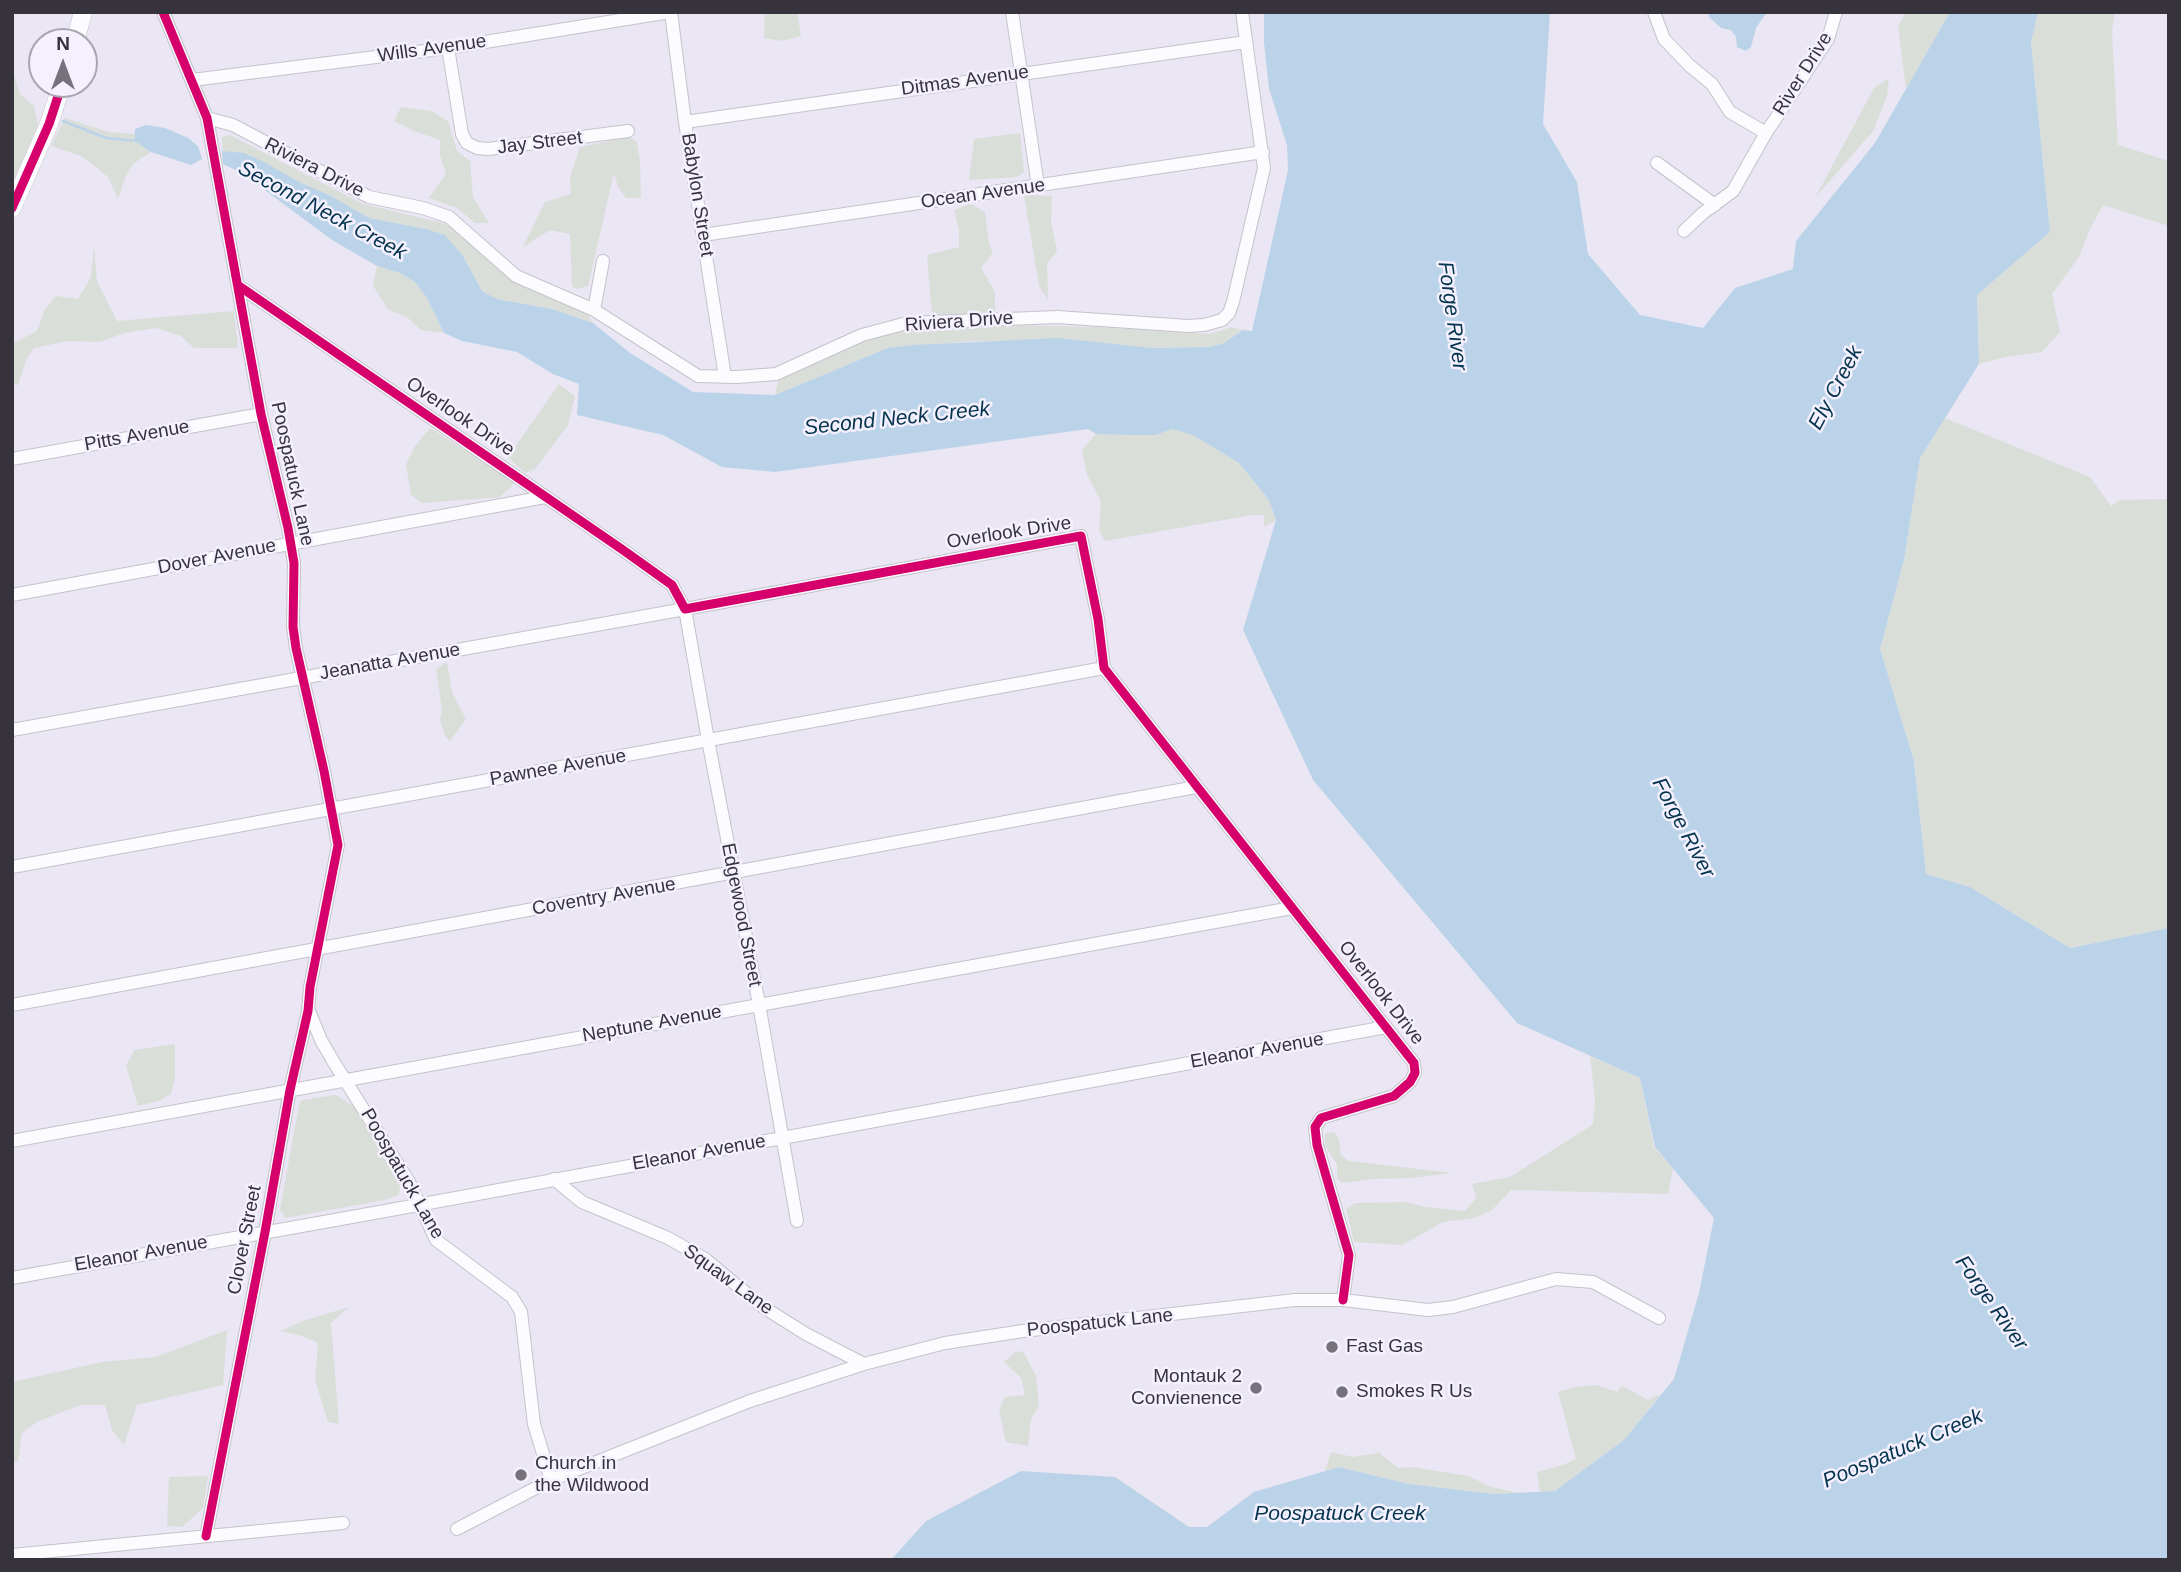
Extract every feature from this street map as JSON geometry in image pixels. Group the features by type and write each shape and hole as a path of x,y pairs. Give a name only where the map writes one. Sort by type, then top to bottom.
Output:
{"main road":[{"path":"12,208 49,124 57,98"}],"street":[{"name":"Poospatuck Lane","path":"163,12 207,118 261,414 294,563 293,628 301,678 338,845 318,950"},
{"name":"Wills Avenue","path":"192,80 448,48 671,12"},
{"name":"Babylon Street","path":"671,12 685,122 725,377"},
{"path":"1013,12 1038,186"},
{"name":"Riviera Drive","path":"207,118 233,125 369,197 423,208 449,217 516,276 594,310 698,376 776,374 862,335 907,323 1057,317 1188,326 1222,320 1229,313 1233,302 1264,168 1242,12"},
{"name":"River Drive","path":"1654,12 1664,38 1690,66 1712,84 1730,112 1766,133 1828,39 1836,12"},
{"name":"Ditmas Avenue","path":"685,122 1246,42"},
{"name":"Jay Street","path":"448,48 462,134 467,143 477,148 488,149 628,131"},
{"path":"1684,231 1733,191 1766,133"},
{"name":"Ocean Avenue","path":"703,235 1263,152"},
{"path":"1657,163 1714,205"},
{"path":"594,310 603,261"},
{"name":"Overlook Drive","path":"239,286 672,586 685,609 1081,536 1097,610 1104,668 1413,1063 1415,1073 1410,1082 1394,1096 1321,1118 1315,1127 1317,1145 1349,1255 1343,1300"},
{"name":"Pitts Avenue","path":"12,459 261,414"},
{"name":"Dover Avenue","path":"12,595 545,497"},
{"name":"Jeanatta Avenue","path":"12,730 685,609"},
{"name":"Edgewood Street","path":"685,609 797,1221"},
{"name":"Pawnee Avenue","path":"12,867 1104,668"},
{"name":"Coventry Avenue","path":"12,1005 1196,787"},
{"name":"Neptune Avenue","path":"12,1140 1292,908"},
{"name":"Clover Street","path":"206,1536 318,950"},
{"name":"Poospatuck Lane","path":"308,1011 321,1040 409,1182 436,1240 512,1297 521,1312 534,1424 551,1480"},
{"name":"Eleanor Avenue","path":"12,1278 1386,1027"},
{"name":"Squaw Lane","path":"554,1179 582,1202 668,1238 705,1259 763,1307 806,1334 864,1364"},
{"name":"Poospatuck Lane","path":"457,1530 551,1480 750,1401 864,1364 945,1343 1023,1331 1295,1300 1343,1300 1428,1310 1453,1307 1556,1279 1593,1282 1659,1318"},
{"path":"12,1555 343,1523"}],"shaded area":[{"path":"765,12 797,12 801,36 782,41 764,38"},
{"path":"1906,12 1950,12 1906,89 1898,27"},
{"path":"2038,12 2115,12 2112,31 2118,145 2169,161 2169,226 2103,205 2079,257 2052,294 2060,332 2042,352 1979,364 1977,295 2050,232 2031,41"},
{"path":"12,69 20,94 34,106 38,125 12,185"},
{"path":"1889,78 1887,96 1873,131 1815,198 1874,88"},
{"path":"401,107 431,111 448,121 457,151 470,161 473,197 489,223 475,223 457,208 429,198 446,174 440,155 440,140 394,121"},
{"path":"65,118 109,132 135,134 136,141 151,152 133,164 118,199 108,177 91,163 81,156 51,146"},
{"path":"1020,133 1024,172 1017,177 969,180 974,139"},
{"path":"230,135 363,204 450,226 512,281 587,314 593,323 552,309 497,299 482,291 463,256 426,229 274,196 242,173 223,164 222,137"},
{"path":"630,137 637,142 641,198 626,198 618,187 614,173 588,286 577,289 572,286 570,234 550,230 523,247 545,202 571,194 570,177 580,147"},
{"path":"1024,195 1052,196 1051,221 1057,251 1047,264 1048,300 1039,286"},
{"path":"970,204 985,212 993,253 981,268 995,292 995,314 932,317 927,255 959,247 959,230 954,210"},
{"path":"94,246 97,281 117,321 234,311 238,348 194,348 181,336 156,328 124,333 100,342 68,341 34,348 26,360 18,385 12,384 12,344 37,331 45,309 56,296 78,299 91,277"},
{"path":"377,266 400,273 415,282 427,298 444,333 421,330 408,318 388,309 373,286"},
{"path":"1008,325 1209,334 1232,327 1243,330 1224,343 1210,347 1151,348 974,341 888,348 775,395 778,381 865,339 906,330"},
{"path":"559,384 575,396 568,425 535,469 525,473 508,457"},
{"path":"1945,418 2090,477 2111,506 2120,500 2169,499 2169,928 2070,948 1970,887 1926,874 1914,761 1880,649 1904,560 1920,458"},
{"path":"430,428 514,481 512,486 500,497 422,503 411,495 406,465 415,446"},
{"path":"1172,429 1193,435 1239,463 1269,500 1276,520 1264,527 1264,515 1252,515 1105,541 1099,530 1101,501 1087,475 1082,450 1096,434 1156,435"},
{"path":"447,662 452,692 466,719 450,741 445,736 440,720 442,710 436,669"},
{"path":"175,1044 175,1078 171,1094 158,1101 138,1106 126,1066 134,1050"},
{"path":"1590,1056 1640,1078 1654,1147 1673,1169 1668,1194 1511,1190 1492,1210 1475,1218 1443,1222 1402,1245 1354,1242 1346,1209 1355,1203 1406,1202 1465,1211 1476,1198 1472,1184 1510,1177 1593,1124 1595,1099"},
{"path":"336,1095 353,1106 400,1184 399,1195 385,1200 285,1218 280,1209 299,1105 302,1100"},
{"path":"1334,1132 1339,1139 1341,1155 1349,1161 1452,1173 1342,1183 1337,1179 1337,1165 1325,1145 1325,1134"},
{"path":"349,1307 331,1323 339,1424 328,1422 315,1380 318,1343 280,1331"},
{"path":"227,1330 223,1385 137,1405 124,1445 112,1430 105,1405 80,1405 37,1422 22,1433 18,1461 12,1464 12,1382 102,1362 156,1357"},
{"path":"1023,1351 1036,1376 1039,1406 1031,1419 1028,1446 1006,1442 999,1410 1005,1397 1025,1395 1021,1378 1004,1362 1014,1353"},
{"path":"1597,1385 1617,1392 1622,1386 1648,1400 1661,1394 1624,1440 1555,1491 1540,1492 1537,1472 1576,1459 1558,1392"},
{"path":"1331,1452 1353,1457 1379,1453 1398,1468 1412,1467 1468,1476 1491,1487 1519,1493 1494,1494 1409,1484 1339,1467 1325,1471"},
{"path":"208,1476 203,1508 182,1527 167,1526 169,1477"}],"water":[{"path":"1264,12 1550,12 1543,124 1577,182 1588,254 1640,315 1703,328 1735,288 1793,269 1796,241 1875,143 1950,12 2038,12 2031,42 2050,232 1977,295 1979,364 1920,458 1904,560 1880,649 1914,761 1926,874 1970,887 2070,948 2169,928 2169,1560 891,1560 926,1521 1021,1471 1115,1477 1189,1527 1207,1527 1254,1492 1339,1467 1409,1484 1494,1494 1555,1491 1624,1440 1674,1379 1699,1293 1714,1218 1655,1147 1640,1078 1517,1023 1313,780 1243,630 1276,520 1269,500 1239,463 1193,435 1172,429 1156,435 1129,435 1096,434 1088,429 775,472 722,467 663,435 577,415 579,384 553,374 517,352 462,341 444,333 427,298 415,282 400,273 377,266 332,240 242,173 223,164 222,151 244,153 264,162 369,218 445,235 463,256 482,291 497,299 552,309 593,323 630,353 693,392 775,395 888,348 913,345 1058,338 1151,348 1210,347 1224,343 1243,330 1252,331 1288,170 1287,145 1269,89"},
{"path":"1708,12 1767,12 1756,28 1751,47 1746,51 1737,47 1736,37 1731,30 1721,28 1709,17"},
{"path":"146,125 165,128 188,138 198,146 202,159 191,165 151,152 135,141 135,129"}],"waterway":[{"name":"Second Neck Creek","path":"63,121 106,138 137,141"}],"cycle path":[{"path":"163,12 207,118 261,414 288,528 294,563 293,627 296,648 338,845 206,1536"},
{"path":"12,208 49,124 57,98"},
{"path":"239,286 672,585 685,609 1081,536 1098,619 1104,668 1414,1063 1415,1073 1410,1082 1394,1096 1321,1118 1315,1127 1317,1145 1349,1255 1343,1300"}],"place":[{"name":"Fast Gas","path":"1332,1347"},
{"name":"Montauk 2 Convienence","path":"1256,1388"},
{"name":"Smokes R Us","path":"1342,1392"},
{"name":"Church in the Wildwood","path":"521,1475"}],"water label":[{"name":"Forge River","path":"1452,316"},
{"name":"Ely Creek","path":"1836,388"},
{"name":"Forge River","path":"1683,828"},
{"name":"Forge River","path":"1991,1303"},
{"name":"Poospatuck Creek","path":"1903,1449"},
{"name":"Poospatuck Creek","path":"1340,1514"}]}
